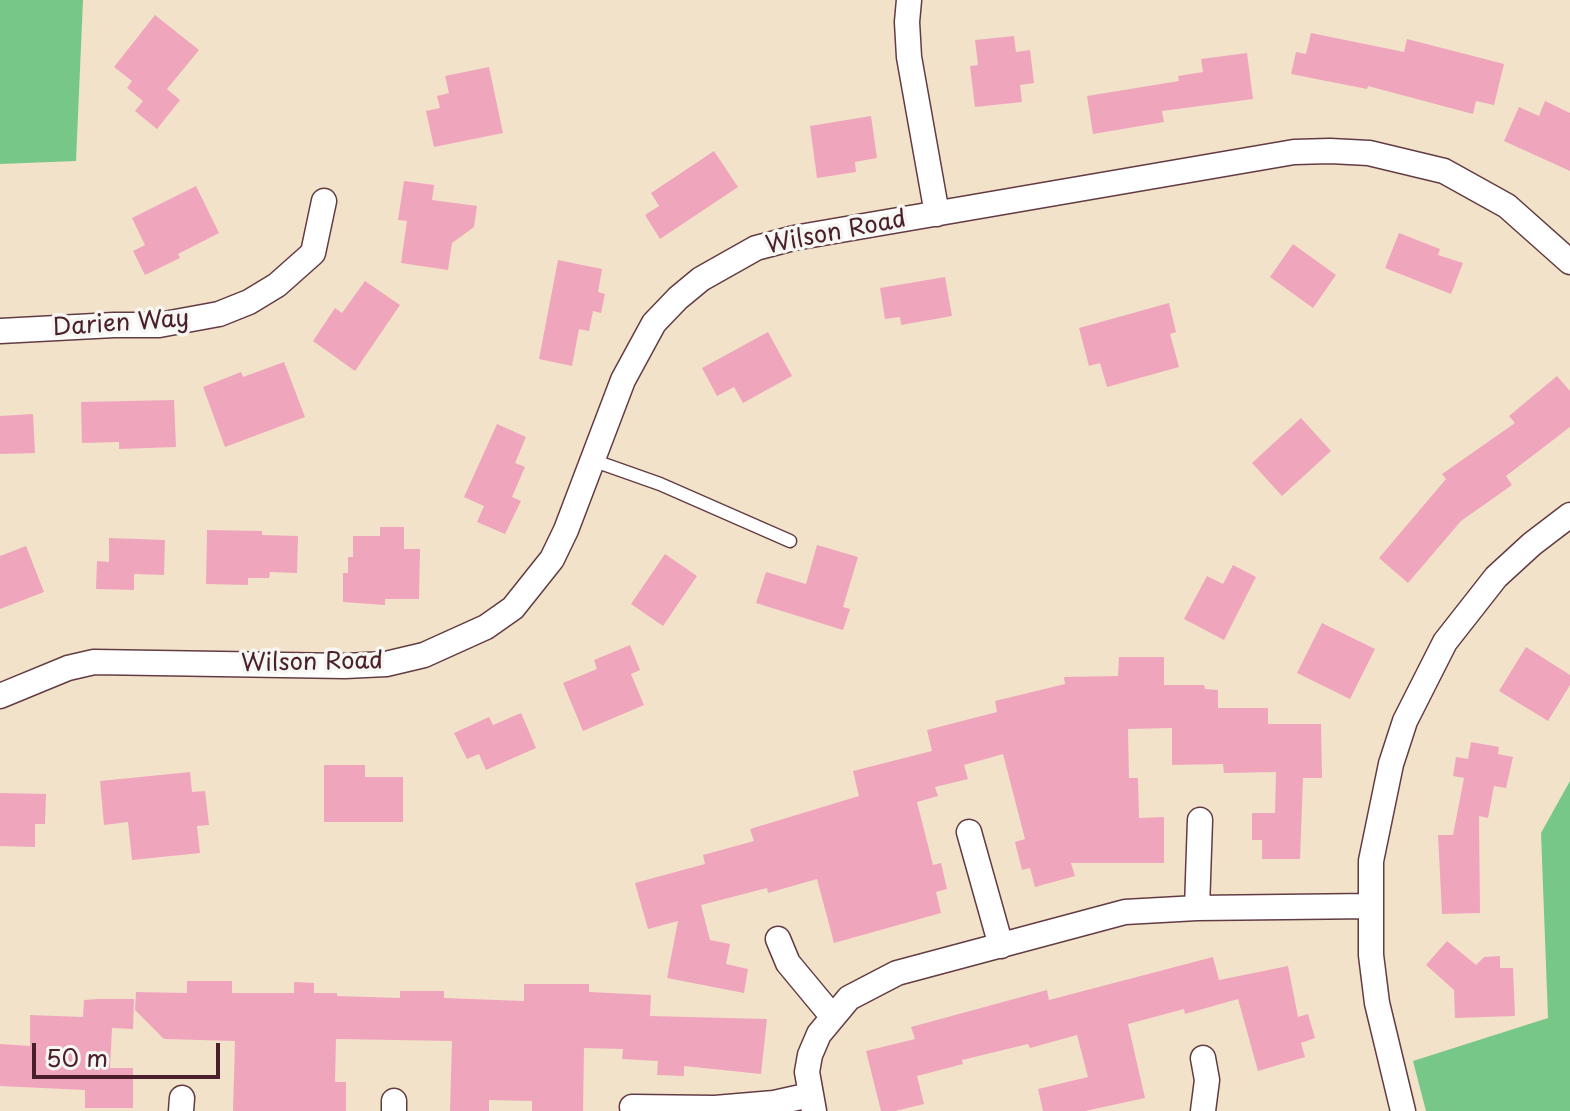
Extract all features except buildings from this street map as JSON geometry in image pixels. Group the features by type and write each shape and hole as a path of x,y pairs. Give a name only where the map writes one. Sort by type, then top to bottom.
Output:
{"street":[{"path":"909,0 909,57 937,214"},
{"name":"Wilson Road","path":"0,696 68,668 94,662 386,664 424,655 486,627 513,608 544,570 566,530 623,380 654,323 701,279 756,248 794,238 1294,152 1369,153 1444,171 1476,187 1517,214 1570,262"},
{"name":"Darien Way","path":"0,331 159,325 219,314 249,302 277,285 313,253 324,201"},
{"path":"1403,1111 1377,1003 1371,955 1371,861 1391,764 1405,721 1445,642 1496,577 1570,515"},
{"path":"1197,908 1200,820"},
{"path":"969,832 1001,946"},
{"path":"632,1107 715,1108 812,1103 807,1072 810,1055 819,1034 849,998 897,973 1096,918 1125,912 1197,908 1371,906"},
{"path":"778,939 788,963 832,1016"},
{"path":"1203,1058 1207,1080 1203,1111"}],"lane":[{"path":"592,460 660,484 790,541"}],"green space":[{"path":"0,0 83,0 76,161 0,164"},
{"path":"1570,781 1570,1111 1426,1111 1413,1061 1548,1018 1541,833"}]}
